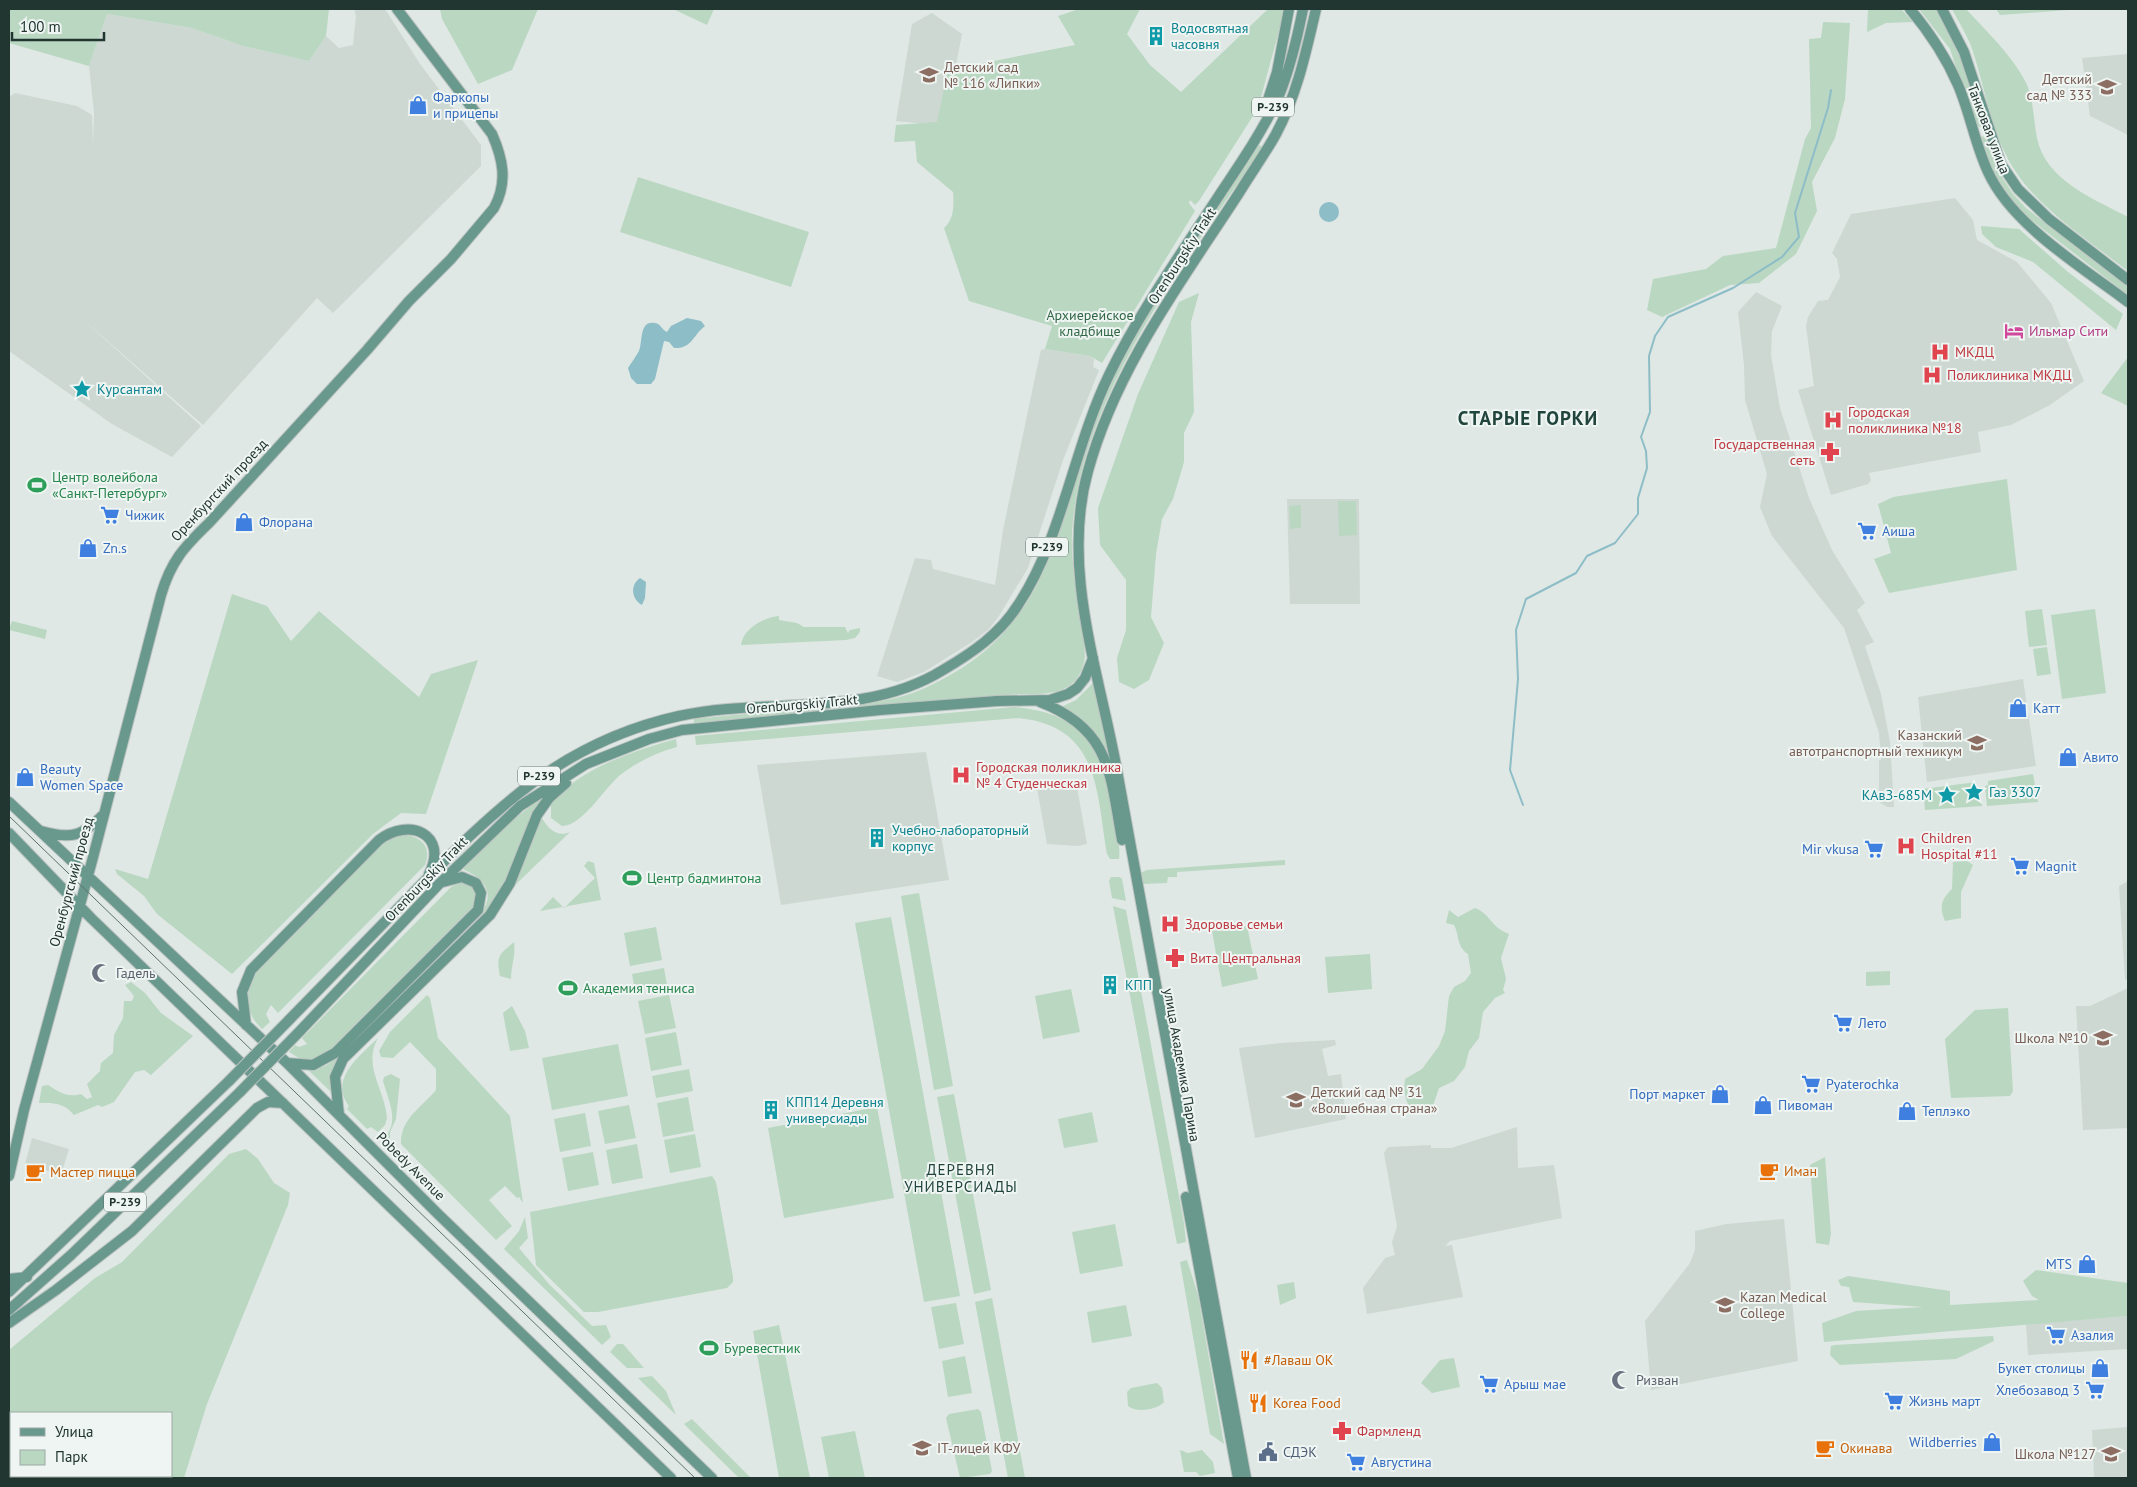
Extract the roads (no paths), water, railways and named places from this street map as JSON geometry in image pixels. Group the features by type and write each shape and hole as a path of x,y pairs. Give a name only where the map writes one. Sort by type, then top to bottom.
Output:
{"main road":[{"name":"Оренбургский проезд","path":"9,1176 24,1110 88,877 161,595 175,558 301,423 409,301 451,259 494,208 499,199 503,171 501,155 492,134 397,9"},
{"name":"Orenburgskiy Trakt","path":"1251,146 1277,72 1289,9"},
{"name":"Orenburgskiy Trakt","path":"9,1292 27,1277 229,1081 482,823 544,772 600,741 629,730 682,715 882,696 900,691 940,672 994,634 1019,605 1047,549 1086,427 1123,346 1251,146 1277,99 1290,66 1304,9"},
{"name":"Orenburgskiy Trakt","path":"9,1310 71,1255 240,1092 440,883 520,806 586,764 632,745 682,730 880,710 997,701 1037,701 1060,698 1077,688 1085,678 1093,656 1081,586 1078,552 1079,520 1086,477 1101,428 1117,391 1140,347 1276,134 1300,77 1316,9"},
{"name":"Танковая улица","path":"1910,9 1939,47 1959,87 1988,172 2009,205 2031,228 2128,302"},
{"name":"Танковая улица","path":"1942,9 1964,52 2001,164 2018,189 2049,219 2128,280"},
{"path":"1974,134 1988,129"},
{"name":"улица Академика Парина","path":"1093,656 1117,770 1190,1201"},
{"name":"улица Академика Парина","path":"1037,701 1058,709 1085,728 1104,754 1110,772 1214,1329 1238,1478"},
{"path":"682,715 682,730"},
{"path":"338,1115 335,1077 343,1059 490,916 510,883 537,815 549,798 586,764"},
{"name":"Pobedy Avenue","path":"9,802 287,1063 338,1115 712,1478"},
{"path":"38,830 62,836 79,834 90,827 104,813"},
{"path":"246,1025 242,992 251,970 378,840 391,832 403,828 416,829 426,835 433,846 434,861 424,882"},
{"path":"9,833 79,906 671,1478"},
{"path":"287,1063 313,1065 335,1053 478,910 481,893 472,880 456,877 440,883"},
{"path":"9,1323 85,1269 132,1231 257,1108 268,1102 282,1103"},
{"path":"9,1279 27,1277"},
{"name":"улица Академика Парина","path":"1214,1329 1246,1478"}],"water":[{"path":"1325,202 1333,202 1339,208 1339,216 1333,222 1325,222 1319,216 1319,208"},
{"path":"687,318 701,321 705,326 689,344 680,348 674,348 669,342 664,341 655,379 651,384 637,384 631,378 628,368 639,351 642,332 646,325 655,323 667,332 671,326"},
{"path":"640,578 646,582 645,598 642,605 638,602 633,592 635,584"}],"waterway":[{"path":"1523,805 1510,770 1518,679 1516,630 1526,599 1576,573 1587,556 1615,543 1638,514 1638,498 1647,468 1646,451 1641,437 1650,412 1649,356 1655,336 1668,317 1733,288 1782,257 1799,237 1795,213 1828,108 1831,90"}],"tram line":[{"path":"9,816 695,1478"}],"place":[{"name":"Водосвятная часовня","path":"1156,36"},
{"name":"Детский сад № 116 «Липки»","path":"929,75"},
{"name":"Детский сад № 333","path":"2107,87"},
{"name":"Фаркопы и прицепы","path":"418,105"},
{"name":"Ильмар Сити","path":"2014,331"},
{"name":"МКДЦ","path":"1940,352"},
{"name":"Поликлиника МКДЦ","path":"1932,375"},
{"name":"Курсантам","path":"82,389"},
{"name":"Городская поликлиника №18","path":"1833,420"},
{"name":"Государственная сеть","path":"1830,452"},
{"name":"Центр волейбола «Санкт-Петербург»","path":"37,485"},
{"name":"Чижик","path":"110,515"},
{"name":"Флорана","path":"244,522"},
{"name":"Аиша","path":"1867,531"},
{"name":"Zn.s","path":"88,548"},
{"name":"Катт","path":"2018,708"},
{"name":"Казанский автотранспортный техникум","path":"1977,743"},
{"name":"Авито","path":"2068,757"},
{"name":"Городская поликлиника № 4 Студенческая","path":"961,775"},
{"name":"Beauty Women Space","path":"25,777"},
{"name":"Газ 3307","path":"1974,792"},
{"name":"КАвЗ-685М","path":"1947,795"},
{"name":"Учебно-лабораторный корпус","path":"877,838"},
{"name":"Children Hospital #11","path":"1906,846"},
{"name":"Mir vkusa","path":"1874,849"},
{"name":"Magnit","path":"2020,866"},
{"name":"Центр бадминтона","path":"632,878"},
{"name":"Здоровье семьи","path":"1170,924"},
{"name":"Вита Центральная","path":"1175,958"},
{"name":"Гадель","path":"101,973"},
{"name":"КПП","path":"1110,985"},
{"name":"Академия тенниса","path":"568,988"},
{"name":"Лето","path":"1843,1023"},
{"name":"Школа №10","path":"2103,1038"},
{"name":"Pyaterochka","path":"1811,1084"},
{"name":"Порт маркет","path":"1720,1094"},
{"name":"Детский сад № 31 «Волшебная страна»","path":"1296,1100"},
{"name":"Пивоман","path":"1763,1105"},
{"name":"КПП14 Деревня универсиады","path":"771,1110"},
{"name":"Теплэко","path":"1907,1111"},
{"name":"Иман","path":"1769,1171"},
{"name":"Мастер пицца","path":"35,1172"},
{"name":"MTS","path":"2087,1264"},
{"name":"Kazan Medical College","path":"1725,1305"},
{"name":"Азалия","path":"2056,1335"},
{"name":"Буревестник","path":"709,1348"},
{"name":"#Лаваш ОК","path":"1249,1360"},
{"name":"Букет столицы","path":"2100,1368"},
{"name":"Ризван","path":"1621,1380"},
{"name":"Арыш мае","path":"1489,1384"},
{"name":"Хлебозавод 3","path":"2095,1390"},
{"name":"Жизнь март","path":"1894,1401"},
{"name":"Korea Food","path":"1258,1403"},
{"name":"Фармленд","path":"1342,1431"},
{"name":"Wildberries","path":"1992,1442"},
{"name":"IT-лицей КФУ","path":"922,1448"},
{"name":"Окинава","path":"1825,1448"},
{"name":"СДЭК","path":"1268,1452"},
{"name":"Школа №127","path":"2111,1454"},
{"name":"Августина","path":"1356,1462"}],"district":[{"name":"СТАРЫЕ ГОРКИ","path":"1528,418"},
{"name":"ДЕРЕВНЯ УНИВЕРСИАДЫ","path":"961,1178"}],"park label":[{"name":"Архиерейское кладбище","path":"1090,324"}]}
